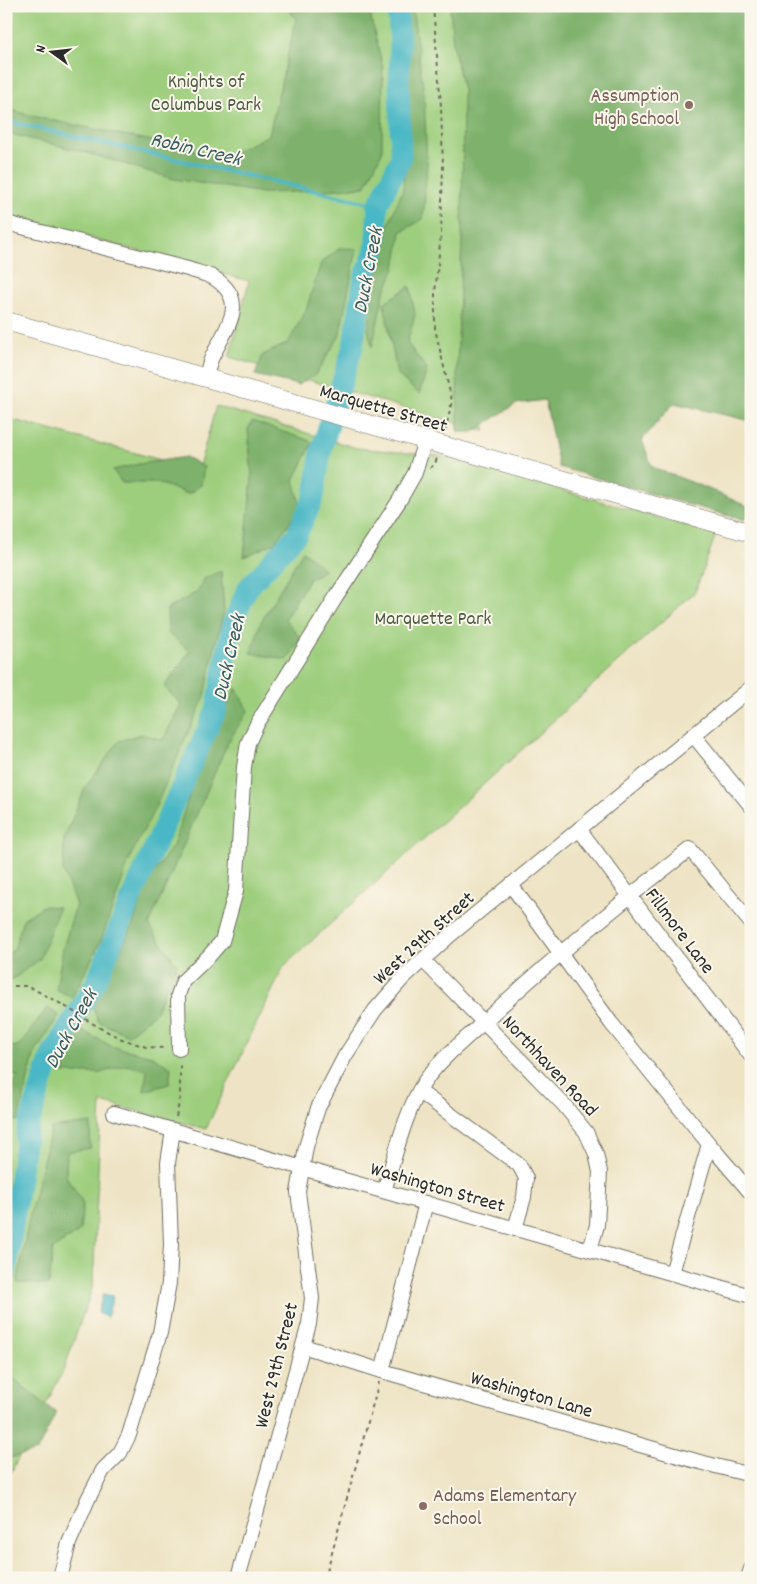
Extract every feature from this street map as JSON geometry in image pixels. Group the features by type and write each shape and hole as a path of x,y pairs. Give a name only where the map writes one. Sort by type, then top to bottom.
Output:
{"main road":[{"name":"Marquette Street","path":"6,321 751,533"}],"street":[{"path":"6,223 188,269 213,278 226,288 234,307 232,318 212,357 206,377"},
{"path":"179,1049 178,995 183,981 209,956 222,940 236,891 244,766 248,743 257,724 336,597 399,501 415,472 417,437"},
{"name":"West 29th Street","path":"238,1578 309,1324 312,1298 298,1192 306,1147 318,1108 345,1056 375,1010 404,977 511,885 751,688"},
{"path":"694,736 751,806"},
{"name":"Fillmore Lane","path":"579,829 751,1056"},
{"path":"384,1191 410,1112 425,1082 446,1058 561,954 690,848 751,923"},
{"path":"511,885 611,1023 709,1144 751,1192"},
{"name":"Northhaven Road","path":"423,960 564,1105 586,1132 596,1154 600,1172 597,1225 590,1250"},
{"path":"420,1092 519,1165 526,1178 524,1197 515,1228"},
{"name":"Washington Street","path":"114,1113 751,1296"},
{"path":"60,1578 70,1543 88,1499 103,1470 120,1452 130,1435 160,1333 169,1283 172,1244 168,1163 173,1130"},
{"path":"672,1273 709,1144"},
{"path":"382,1371 426,1203"},
{"name":"Washington Lane","path":"302,1346 382,1371 751,1475"},
{"path":"748,1578 751,1569"}],"path":[{"path":"415,472 421,473 436,464 452,401 435,329 435,293 441,234 443,166 441,106 432,6"},
{"path":"6,986 28,986 122,1039 146,1047 179,1049 180,1098 173,1130"},
{"path":"325,1578 382,1371"}],"green space":[{"name":"Knights of Columbus Park","path":"6,6 498,6 491,378 484,431 229,357 249,281 6,215"},
{"path":"286,6 368,6 383,68 382,152 365,187 263,193 174,179 84,152 6,133 6,109 45,119 226,156 269,135 296,19"},
{"path":"403,6 412,6 424,94 427,165 423,219 401,232 395,268 384,293 372,347 368,329 383,238 403,189 406,132 405,17"},
{"path":"450,6 749,6 744,53 751,62 751,421 674,403 642,440 652,467 751,508 751,514 743,520 559,467 545,400 516,404 472,432 458,432 457,370 462,238 463,90 453,45"},
{"path":"340,248 357,249 339,337 315,375 298,385 255,375 263,355 288,343 306,310 321,263"},
{"path":"410,286 415,315 407,343 427,369 419,394 397,374 384,303"},
{"name":"Marquette Park","path":"216,406 357,448 441,456 716,534 695,592 284,966 206,1129 101,1102 93,1286 64,1369 6,1482 6,418 198,470"},
{"path":"252,421 313,442 294,480 301,508 274,543 244,557 252,478 248,429"},
{"path":"186,457 204,467 201,485 188,494 158,483 122,483 113,470 139,464"},
{"path":"303,551 325,570 309,579 285,619 301,639 287,660 251,653 261,622"},
{"path":"221,571 224,612 205,696 156,806 131,855 101,941 72,998 56,989 63,948 76,905 63,870 64,839 86,786 119,741 141,734 163,740 181,704 164,687 190,651 168,633 167,609 197,592 205,578"},
{"path":"236,688 248,711 228,742 149,925 177,965 155,1013 128,1035 99,1022 92,1007 132,927 147,882 173,846 196,774"},
{"path":"43,906 59,907 40,959 13,979 6,981 6,954 14,950 23,919"},
{"path":"47,1008 59,1015 34,1055 18,1121 6,1117 6,1098 18,1076 6,1073 6,1047 19,1046"},
{"path":"77,1028 111,1046 152,1056 171,1068 169,1084 144,1091 147,1070 126,1065 100,1073 58,1073"},
{"path":"91,1123 90,1148 67,1152 66,1176 83,1203 80,1231 53,1249 49,1285 17,1283 29,1219 51,1128"},
{"path":"14,1379 56,1413 37,1451 6,1459 6,1388"}],"water":[{"path":"103,1294 113,1297 107,1317 98,1312"}],"waterway":[{"name":"Duck Creek","path":"6,1272 27,1130 51,1056 97,980 130,901 216,710 232,625 247,589 297,534 314,497 321,451 353,346 364,278 375,250 378,205 401,158 400,41 397,6"},
{"name":"Robin Creek","path":"6,121 378,205"}],"place":[{"name":"Assumption High School","path":"689,105"},
{"name":"Adams Elementary School","path":"423,1506"}]}
